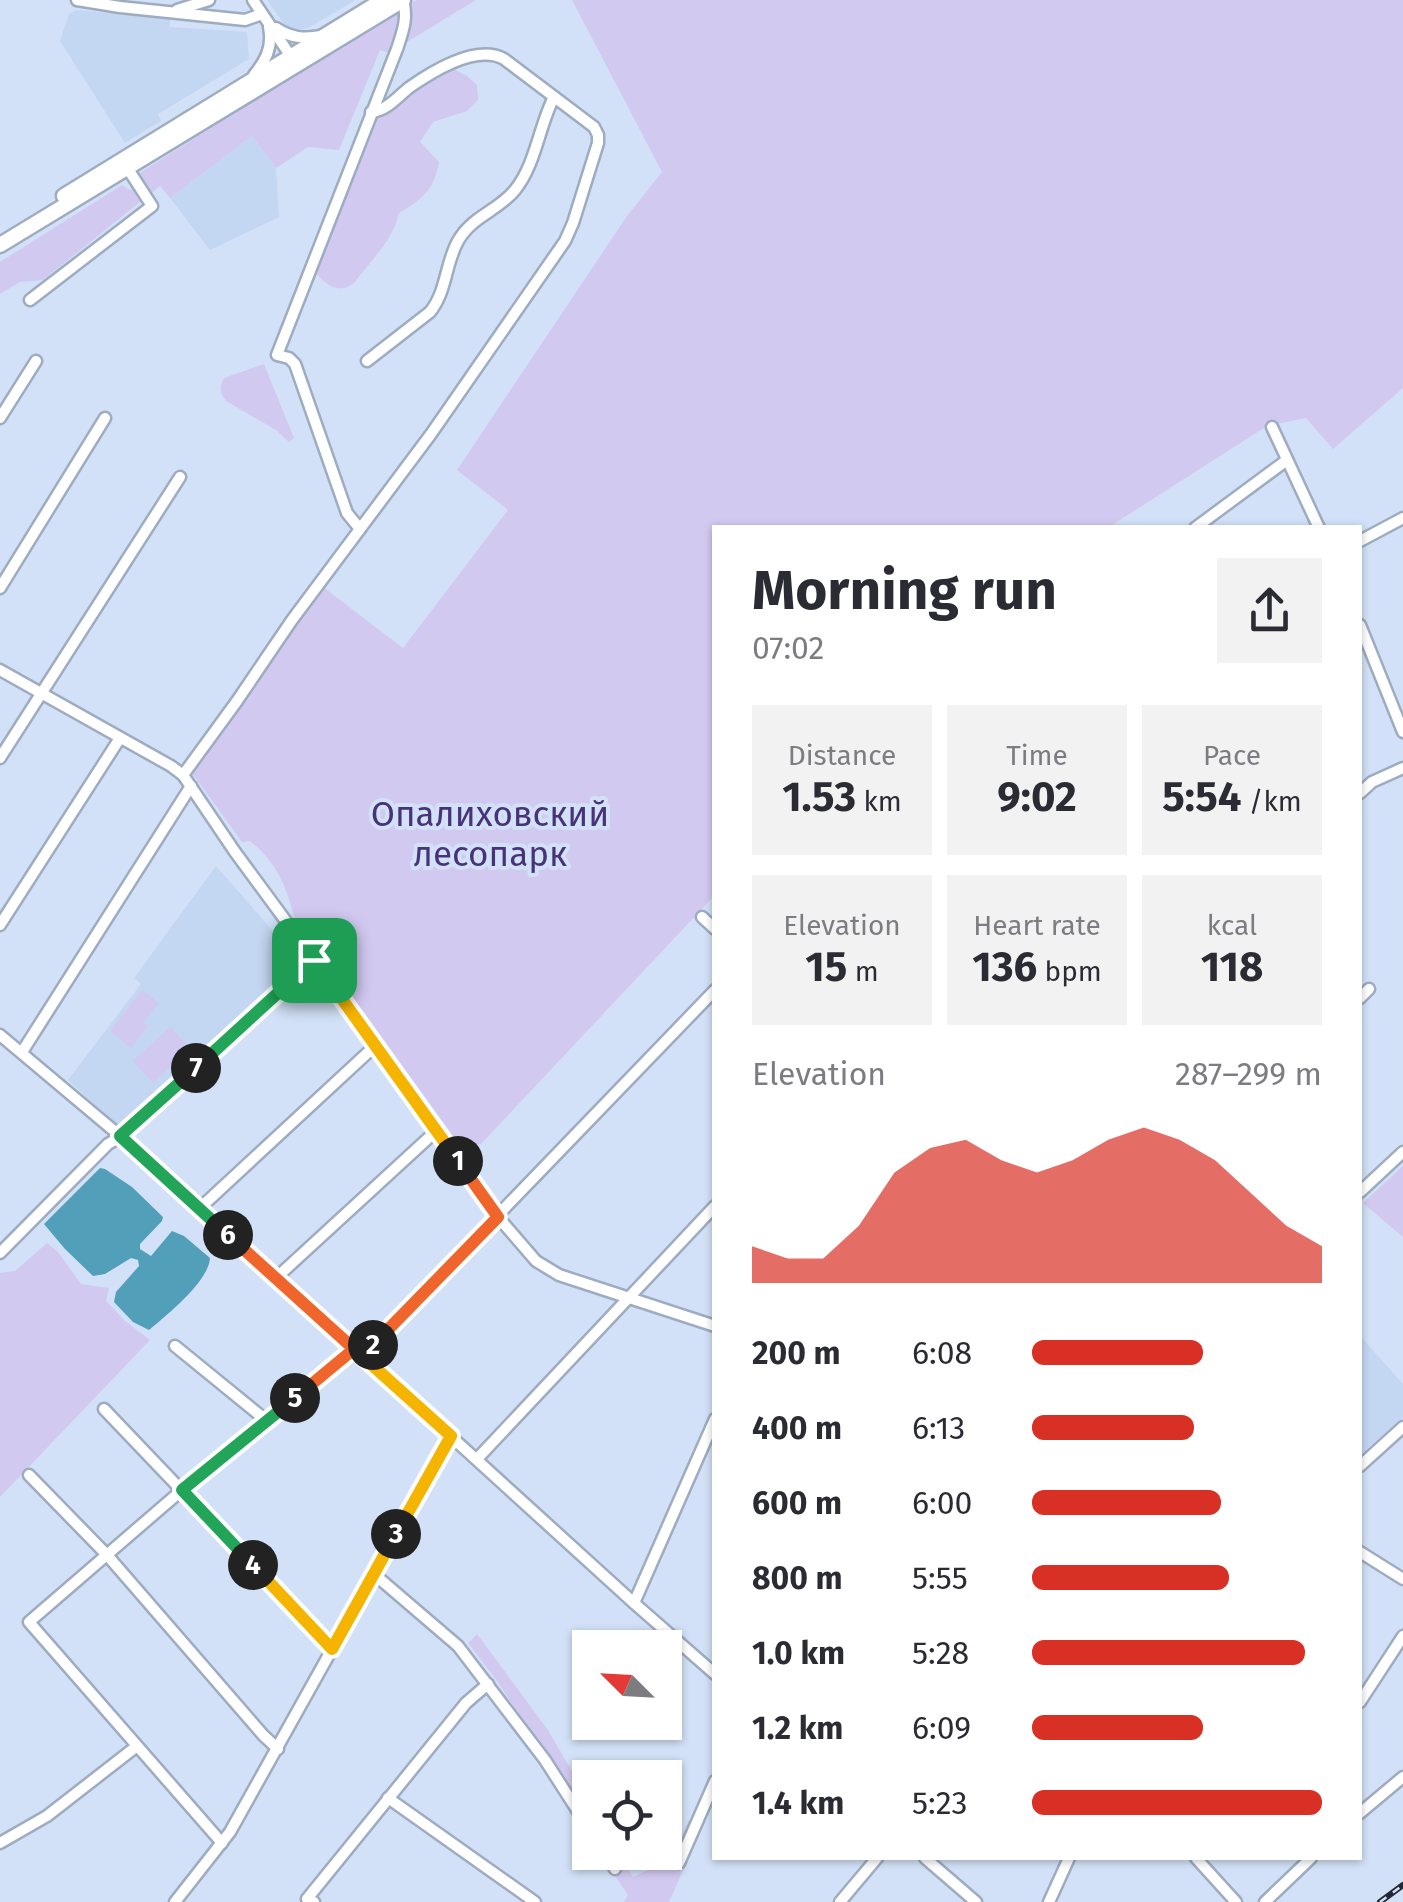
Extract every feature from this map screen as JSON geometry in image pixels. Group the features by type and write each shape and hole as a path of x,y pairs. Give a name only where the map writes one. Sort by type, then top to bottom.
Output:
{"main road":[{"path":"0,234 248,82 294,61 326,35 383,0"},
{"path":"0,245 294,61 403,0"}],"street":[{"path":"77,0 245,20 264,18 292,37 326,35"},
{"path":"166,11 209,0"},
{"path":"253,0 294,61"},
{"path":"360,529 347,512 295,364 277,355 406,22 403,0"},
{"path":"248,82 270,47 264,18"},
{"path":"183,775 292,620 431,434 570,232 596,152 598,135 594,127 504,58 488,53 434,72 384,108 372,112"},
{"path":"367,361 437,304 452,252 468,226 509,196 527,171 554,97"},
{"path":"30,300 152,206 128,168"},
{"path":"0,418 36,361"},
{"path":"0,588 105,418"},
{"path":"1272,427 1317,525"},
{"path":"1198,525 1287,460"},
{"path":"0,758 180,476"},
{"path":"1362,540 1403,518"},
{"path":"1362,630 1403,732"},
{"path":"0,670 183,775 498,1217 536,1261 546,1269 712,1325"},
{"path":"0,926 120,738"},
{"path":"1362,790 1403,768"},
{"path":"22,1052 190,786"},
{"path":"702,916 712,927"},
{"path":"0,1253 108,1144 314,960"},
{"path":"222,1843 30,1622 182,1490 358,1352 498,1217 712,993"},
{"path":"0,1034 120,1136 712,1671"},
{"path":"199,1209 376,1045"},
{"path":"276,1278 436,1131"},
{"path":"1362,1186 1403,1152"},
{"path":"477,1459 712,1209"},
{"path":"175,1346 267,1421"},
{"path":"104,1409 332,1649"},
{"path":"634,1603 712,1427"},
{"path":"1362,1464 1403,1427"},
{"path":"175,1902 222,1843 278,1749 451,1436"},
{"path":"29,1474 107,1555 278,1749"},
{"path":"1362,1553 1403,1580"},
{"path":"374,1574 458,1646 572,1802"},
{"path":"1362,1699 1403,1636"},
{"path":"310,1900 466,1703 488,1684"},
{"path":"0,1844 47,1816 137,1746"},
{"path":"1362,1811 1403,1777"},
{"path":"682,1854 712,1788"},
{"path":"388,1798 536,1902"},
{"path":"840,1902 874,1860"},
{"path":"927,1860 976,1902"},
{"path":"1050,1902 1068,1860"},
{"path":"1198,1860 1236,1902"},
{"path":"1264,1902 1309,1860"}],"shaded area":[{"path":"267,0 356,0 306,29 293,29 284,24"},
{"path":"77,10 170,19 170,27 247,32 249,59 158,114 161,121 125,143 60,41 69,14"},
{"path":"252,136 276,168 279,217 210,250 170,198"},
{"path":"216,866 303,965 216,1040 216,1045 123,1130 68,1080 141,984 134,978"},
{"path":"100,1168 132,1187 163,1217 140,1249 151,1256 172,1231 210,1258 195,1287 149,1330 133,1322 114,1302 116,1292 139,1266 138,1260 131,1258 105,1274 93,1276 44,1224"},
{"path":"1362,1338 1403,1384 1403,1417 1362,1453"}],"green space":[{"path":"417,0 476,0 389,53 380,50 339,150 308,147 276,168 252,136 170,198 160,186 43,280 20,282 0,294 0,262 122,185 130,190 138,185 138,174"},
{"name":"Опалиховский лесопарк","path":"572,0 1403,0 1403,388 1333,449 1306,418 1267,426 1112,525 712,525 712,898 481,1144 462,1148 294,917 273,865 250,841 242,842 192,773 323,587 403,648 508,510 457,470 627,216 662,172"},
{"path":"450,67 477,85 478,100 467,111 433,122 420,142 439,162 430,187 399,213 389,238 354,283 346,288 332,287 317,274 319,256 351,185 374,120"},
{"path":"264,364 294,438 289,442 226,401 221,393 224,378"},
{"path":"142,990 159,1003 131,1048 110,1031"},
{"path":"170,1027 190,1049 153,1083 133,1061"},
{"path":"1403,1166 1403,1237 1363,1203"},
{"path":"47,1243 81,1284 109,1288 106,1301 150,1340 0,1497 0,1273 15,1271"},
{"path":"477,1634 548,1730 572,1772 572,1791 498,1682 468,1643"},
{"path":"689,1820 703,1826 669,1902 624,1902 628,1895 611,1870 629,1870 633,1877 648,1870 682,1870 682,1835"}],"railway":[{"path":"1380,1902 1403,1885"}],"route":[{"path":"314,960 498,1217 362,1356 451,1436 332,1649 182,1490 354,1349 120,1136 314,960"}]}
